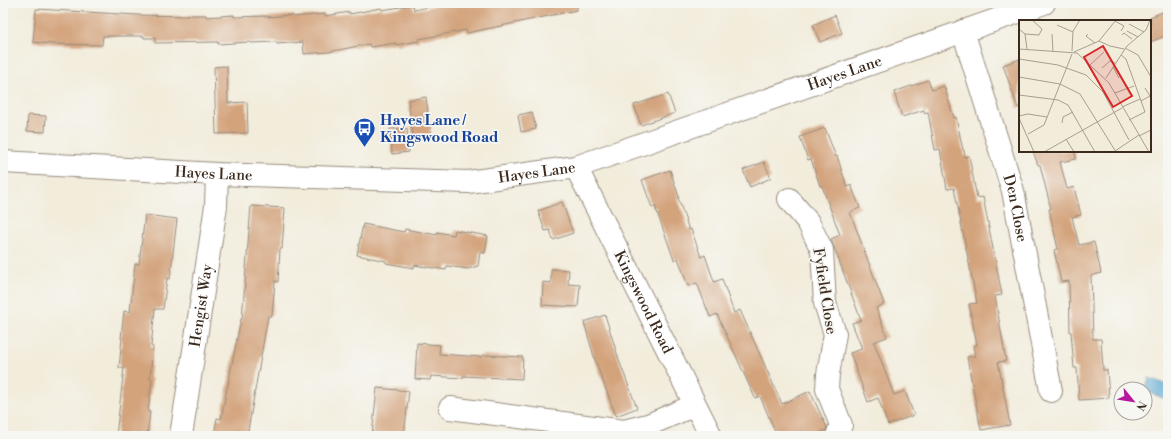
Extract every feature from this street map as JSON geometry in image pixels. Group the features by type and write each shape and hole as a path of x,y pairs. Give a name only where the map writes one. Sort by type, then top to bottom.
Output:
{"street":[{"name":"Hayes Lane","path":"3,162 217,174 468,182 576,167 1044,3"},
{"name":"Den Close","path":"963,31 1013,191 1050,391"},
{"name":"Kingswood Road","path":"576,167 711,436"},
{"name":"Hengist Way","path":"181,436 216,206 217,174"},
{"name":"Fyfield Close","path":"789,199 808,222 822,250 825,303 835,334 827,389 841,424 837,436"},
{"path":"450,408 624,431 648,425 695,406"}],"water":[{"path":"1149,378 1168,385 1168,400 1153,394 1153,381 1148,381"}],"building":[{"path":"448,3 577,3 577,10 467,33 466,30 396,45 396,43 370,47 369,44 328,52 304,54 303,42 277,44 277,42 218,44 218,42 155,43 155,38 144,38 144,36 103,36 102,45 33,42 36,9 137,15 206,15 206,17 234,15 234,17 267,17 293,15 293,17 325,14 325,16 350,12 350,14 381,8 382,10 413,5 414,10"},
{"path":"1168,10 1168,35 1151,42 1150,17"},
{"path":"835,15 842,33 820,42 813,25"},
{"path":"1019,59 1018,108 1003,65"},
{"path":"227,66 228,103 247,102 248,133 216,134 214,67"},
{"path":"928,80 932,90 944,86 954,118 956,117 965,157 969,156 977,198 983,197 1002,295 995,296 1006,361 998,362 1010,425 981,430 967,357 975,356 973,346 977,345 969,304 977,303 954,188 947,189 940,149 935,150 928,112 924,113 924,110 902,117 894,92"},
{"path":"668,94 675,113 641,125 634,105"},
{"path":"426,97 431,135 413,137 408,100"},
{"path":"532,112 536,129 521,132 518,115"},
{"path":"28,115 46,116 45,132 27,131"},
{"path":"407,128 409,152 392,154 390,129"},
{"path":"825,128 836,157 837,156 847,187 851,185 860,208 850,212 884,304 876,308 887,337 874,342 894,395 905,391 914,415 888,425 878,398 868,402 850,353 862,349 852,323 861,320 831,239 840,235 822,186 820,186 811,159 808,160 800,137"},
{"path":"1033,152 1075,152 1076,159 1060,162 1067,189 1074,187 1081,215 1072,217 1079,245 1094,242 1101,273 1091,276 1093,339 1101,339 1103,370 1107,370 1109,398 1079,400 1077,368 1074,368 1070,332 1069,281 1061,282 1054,250 1058,249 1049,209 1051,209 1040,165 1038,165"},
{"path":"764,162 771,178 750,187 743,170"},
{"path":"670,170 689,230 691,229 701,257 705,255 714,282 722,279 734,313 740,310 782,404 810,391 827,428 826,430 813,436 777,436 760,396 755,398 717,314 710,317 697,283 688,286 678,258 674,260 655,206 652,208 642,180"},
{"path":"562,202 573,233 553,240 550,230 545,231 538,211"},
{"path":"251,206 285,208 278,282 275,281 272,316 268,316 247,436 214,436 217,418 221,419 242,319"},
{"path":"145,215 177,219 170,279 167,278 163,309 155,309 151,346 153,347 150,378 152,379 147,436 116,436 124,368 119,368 124,311 130,312 135,264 139,264"},
{"path":"363,224 404,232 405,229 437,235 437,232 454,235 455,230 488,236 485,253 480,252 478,266 468,269 447,266 446,270 414,265 414,268 386,263 386,261 357,255"},
{"path":"551,269 569,270 568,284 580,285 578,307 542,305 543,282 551,283"},
{"path":"605,315 620,363 637,408 616,416 595,360 584,322"},
{"path":"417,343 440,345 439,354 482,357 482,355 523,357 522,379 431,376 430,380 415,379"},
{"path":"377,388 409,391 404,436 372,435"}],"place":[{"name":"Hayes Lane / Kingswood Road","path":"364,148"}]}
